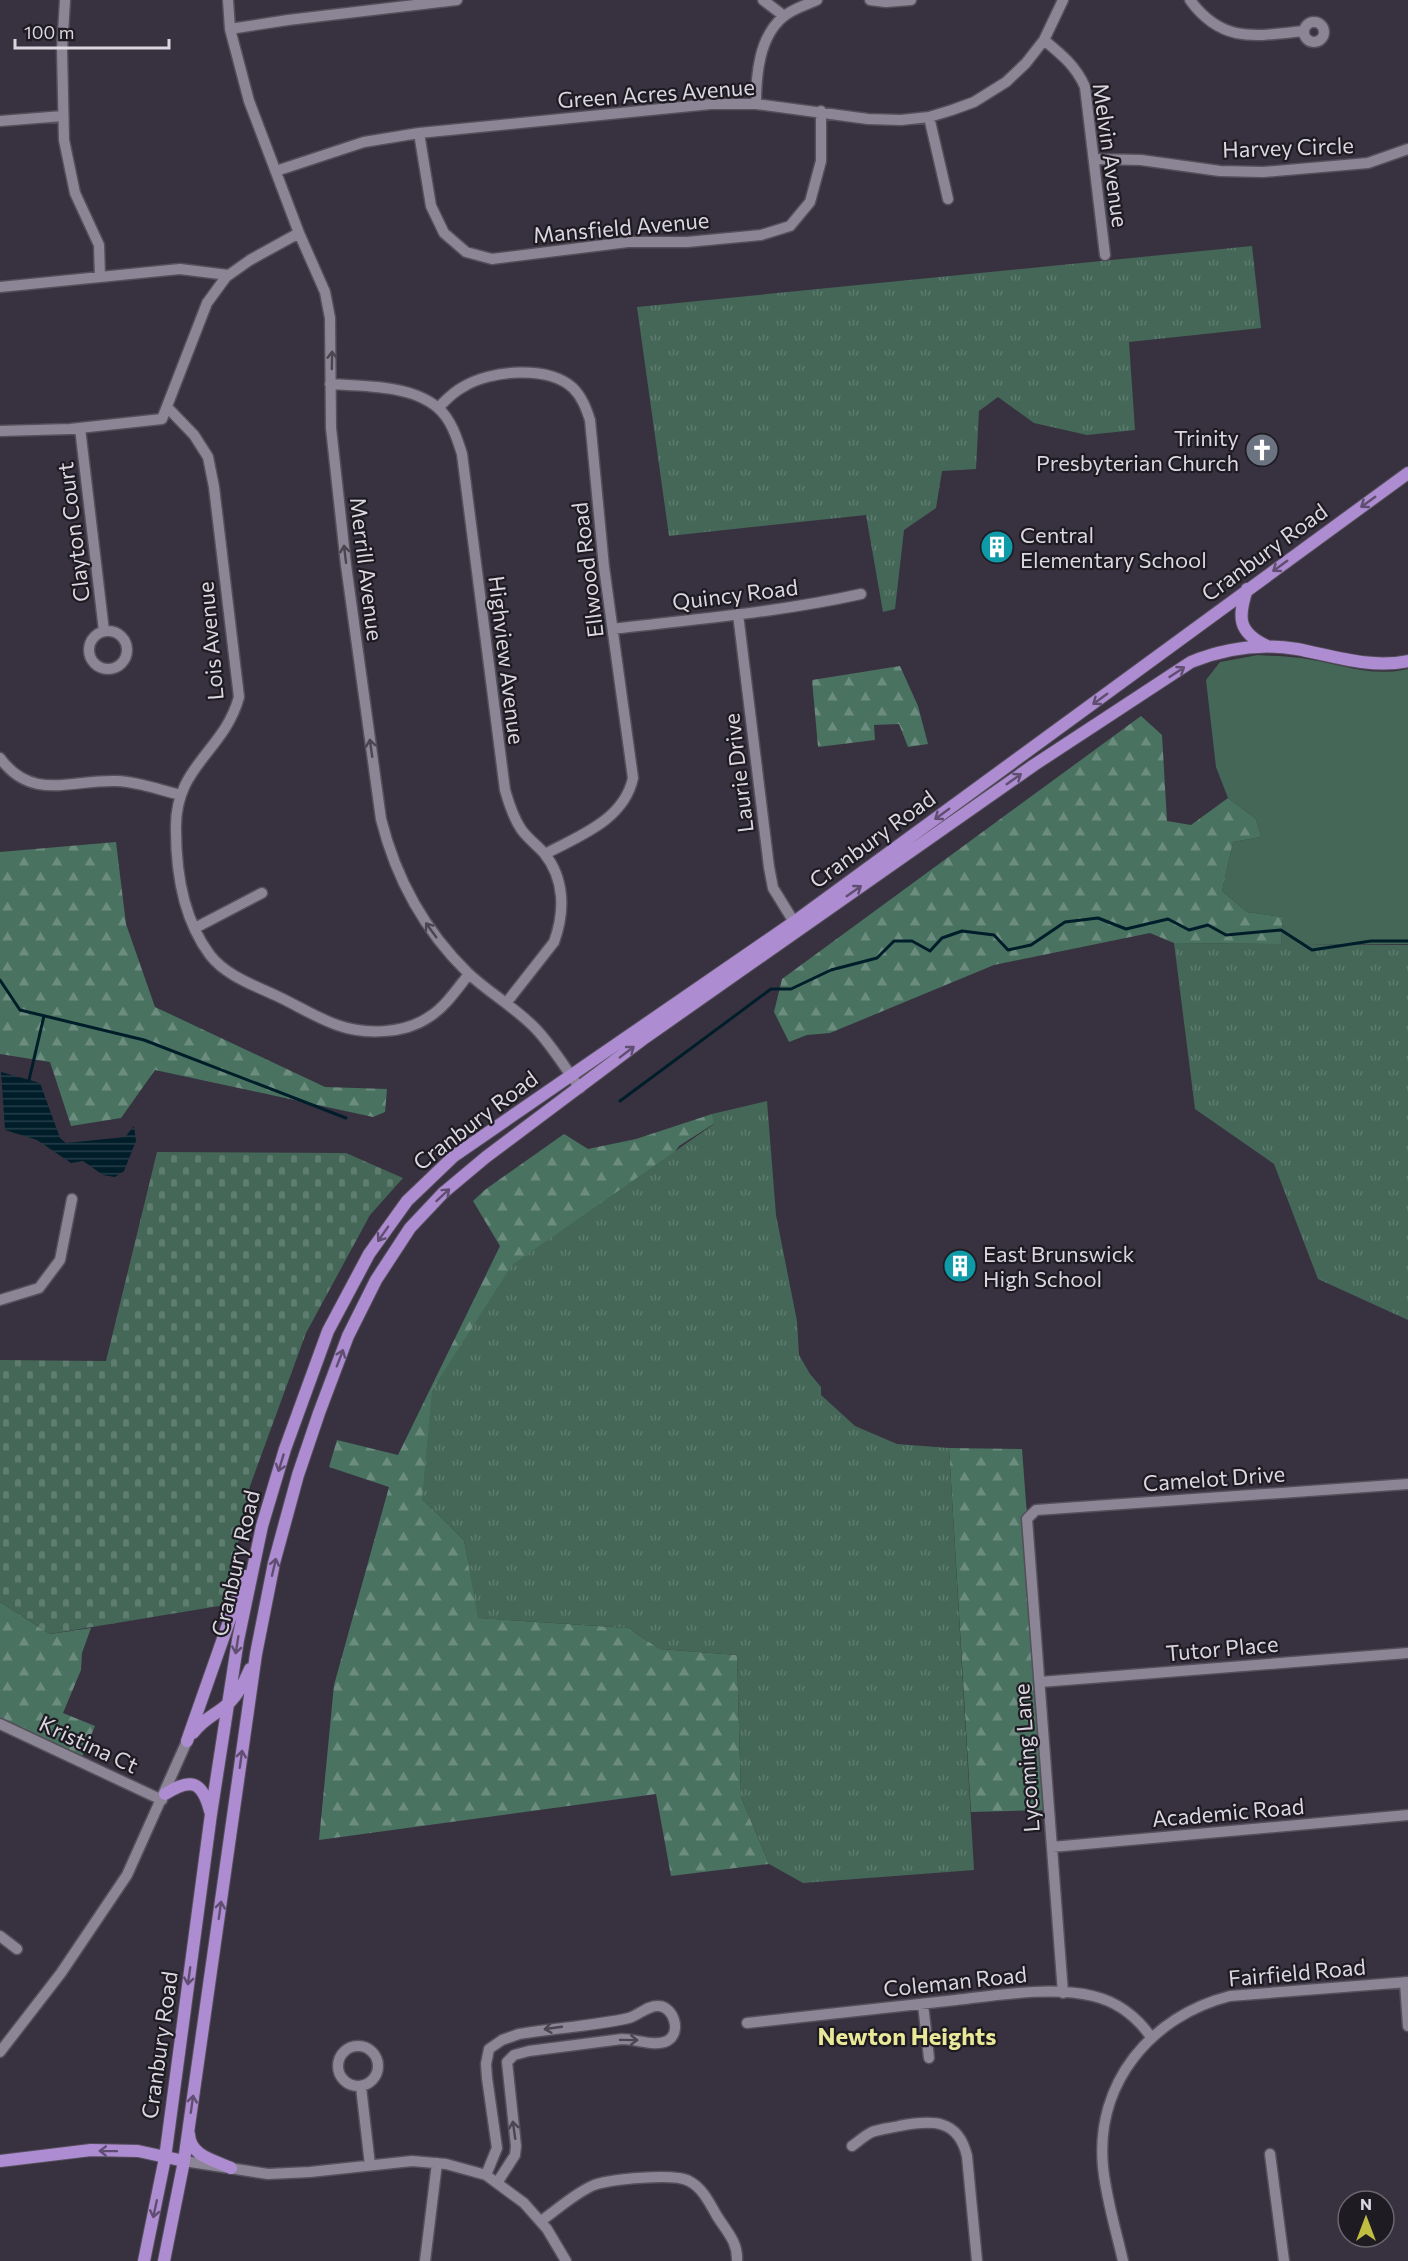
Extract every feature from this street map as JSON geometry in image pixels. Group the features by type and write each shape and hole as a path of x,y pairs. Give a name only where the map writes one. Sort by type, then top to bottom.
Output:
{"main road":[{"name":"Cranbury Road","path":"144,2261 165,2158 211,1814 238,1641 262,1526 288,1441 328,1331 369,1254 407,1201 454,1156 794,921 1408,473"},
{"path":"1247,589 1241,619 1244,631 1252,639 1268,646"},
{"name":"Cranbury Road","path":"164,2261 184,2162 256,1654 274,1563 298,1475 348,1336 376,1280 410,1228 443,1194 486,1157 656,1031 1034,765 1191,662 1237,648 1268,646 1355,661 1395,663 1408,661"},
{"path":"187,1741 262,1526"},
{"path":"187,1741 202,1722 229,1704 243,1684 256,1654"},
{"path":"163,1797 179,1785 192,1783 201,1788 211,1814"},
{"path":"189,2130 189,2139 197,2153 231,2168"},
{"path":"0,2161 91,2150 138,2151 184,2162"}],"street":[{"path":"65,0 62,50 64,140 75,193 99,245 100,277"},
{"name":"Merrill Avenue","path":"228,0 230,29 249,101 327,301 332,346 331,428 344,542 381,819 393,861 408,895 433,934 469,974 507,1002 535,1028 580,1088"},
{"path":"230,29 457,0"},
{"path":"763,0 784,16"},
{"path":"756,104 760,60 772,31 784,16 817,0"},
{"path":"870,0 886,2 911,0"},
{"name":"Green Acres Avenue","path":"276,171 364,142 419,133 711,104 756,104 868,119 901,120 929,117 974,102 1006,82 1044,40 1063,0"},
{"path":"1191,0 1206,20 1231,33 1248,36 1304,31"},
{"name":"Melvin Avenue","path":"1044,40 1071,62 1080,74 1087,95 1106,255"},
{"name":"Mansfield Avenue","path":"419,133 431,206 444,233 466,252 492,259 628,242 687,242 761,235 790,226 810,202 820,161 821,111"},
{"path":"0,121 63,116"},
{"path":"929,117 948,199"},
{"name":"Harvey Circle","path":"1095,159 1141,160 1220,171 1263,172 1368,163 1408,149"},
{"path":"0,431 80,428 162,419 207,303 228,275 299,233"},
{"path":"0,286 180,270 228,275"},
{"name":"Ellwood Road","path":"438,408 464,386 485,377 535,372 558,378 575,389 582,399 590,420 604,567 633,766 631,788 627,798 612,816 545,854"},
{"name":"Highview Avenue","path":"330,384 393,389 413,395 438,408 457,437 462,454 505,790 511,812 522,831 545,854 560,885 562,899 558,930 548,953 507,1002"},
{"name":"Lois Avenue","path":"167,407 194,435 208,457 214,487 239,697 227,728 196,764 181,795 176,829 180,885 195,928 211,957 238,977 337,1025 357,1030 399,1029 429,1017 442,1007 469,974"},
{"name":"Clayton Court","path":"80,428 104,631"},
{"name":"Quincy Road","path":"613,629 738,614 830,601 861,594"},
{"name":"Laurie Drive","path":"738,614 769,867 773,888 794,921"},
{"path":"0,758 15,775 37,785 126,782 150,785 181,795"},
{"path":"195,928 262,893"},
{"path":"0,1300 39,1288 60,1260 72,1199"},
{"name":"Camelot Drive","path":"1027,1519 1036,1510 1408,1484"},
{"name":"Lycoming Lane","path":"1027,1519 1063,1993"},
{"name":"Tutor Place","path":"1040,1682 1408,1653"},
{"name":"Kristina Ct","path":"0,1724 163,1797"},
{"path":"0,2052 61,1973 127,1875 187,1741"},
{"name":"Academic Road","path":"1052,1847 1408,1815"},
{"path":"0,1936 17,1949"},
{"path":"1407,1982 1408,2026"},
{"name":"Fairfield Road","path":"1122,2261 1103,2168 1103,2134 1117,2086 1134,2057 1151,2037 1184,2013 1230,1996 1407,1982"},
{"name":"Coleman Road","path":"747,2023 1028,1992 1063,1993 1086,1994 1114,2003 1138,2021 1151,2037"},
{"path":"923,2004 929,2058"},
{"path":"486,2175 497,2148 486,2064 489,2049 519,2034 631,2017 657,2006 666,2008 672,2013 675,2021 671,2038 665,2042 622,2039 529,2051 511,2058 507,2062 507,2079 516,2146 514,2155 497,2183"},
{"path":"495,2044 511,2058"},
{"path":"361,2087 370,2165"},
{"path":"852,2146 872,2132 927,2121 943,2124 956,2134 967,2156 977,2261"},
{"path":"1270,2154 1284,2261"},
{"path":"184,2162 268,2174 412,2161 437,2163 486,2175 524,2203 541,2221 566,2261"},
{"path":"425,2261 437,2163"},
{"path":"541,2221 594,2185 666,2176 681,2178 702,2192 738,2248 737,2261"}],"green space":[{"path":"1252,246 1261,328 1129,342 1135,430 1087,435 1034,423 998,397 979,411 976,469 942,471 936,508 904,530 895,609 883,612 866,515 669,536 637,307"},
{"path":"1258,655 1301,658 1367,671 1408,669 1408,944 1281,944 1283,917 1247,912 1222,891 1233,842 1261,837 1256,819 1228,798 1216,767 1206,680 1220,662"},
{"path":"900,666 918,706 928,744 908,747 899,724 874,725 875,740 818,747 812,680"},
{"path":"1141,716 1162,735 1167,821 1191,825 1228,798 1256,819 1261,837 1233,842 1222,891 1247,912 1283,917 1281,944 1174,943 1150,933 994,965 830,1033 807,1035 789,1042 774,1012 782,979"},
{"path":"116,842 126,924 155,1007 325,1087 387,1089 385,1112 373,1117 155,1070 121,1118 71,1126 50,1062 0,1054 0,852"},
{"path":"1174,943 1408,945 1408,1320 1318,1279 1274,1164 1195,1109"},
{"path":"767,1101 776,1215 797,1321 799,1355 821,1387 821,1395 855,1426 897,1444 949,1448 974,1870 803,1883 769,1864 741,1797 737,1655 660,1649 628,1628 478,1618 464,1540 422,1499 432,1390 512,1265 714,1124 712,1114"},
{"path":"712,1114 715,1123 679,1146 422,1499 464,1540 479,1618 628,1628 660,1649 737,1655 741,1797 769,1864 671,1876 656,1794 319,1840 334,1685 389,1487 329,1467 337,1440 398,1455 500,1246 473,1201 486,1189 564,1134 588,1149 636,1139"},
{"path":"157,1152 346,1153 403,1178 370,1215 306,1333 250,1486 225,1605 50,1634 0,1602 0,1360 106,1361"},
{"path":"949,1448 1022,1449 1049,1810 971,1812"},
{"path":"0,1602 50,1634 91,1628 82,1653 81,1670 63,1713 95,1726 81,1759 0,1727"}],"water":[{"path":"1,1072 40,1083 60,1138 66,1143 125,1137 134,1126 136,1141 124,1171 115,1177 103,1175 83,1161 71,1163 37,1140 5,1130"}],"waterway":[{"path":"620,1101 771,989 791,989 831,970 877,958 894,941 912,941 930,951 942,938 962,931 994,935 1008,950 1031,945 1065,922 1098,918 1126,929 1168,919 1189,930 1208,925 1226,935 1281,930 1312,950 1371,941 1408,941"},
{"path":"0,980 20,1010 144,1040 346,1118"},
{"path":"29,1080 44,1016"}],"place":[{"name":"Trinity Presbyterian Church","path":"1262,450"},
{"name":"Central Elementary School","path":"997,547"},
{"name":"East Brunswick High School","path":"960,1266"}],"district":[{"name":"Newton Heights","path":"907,2035"}]}
